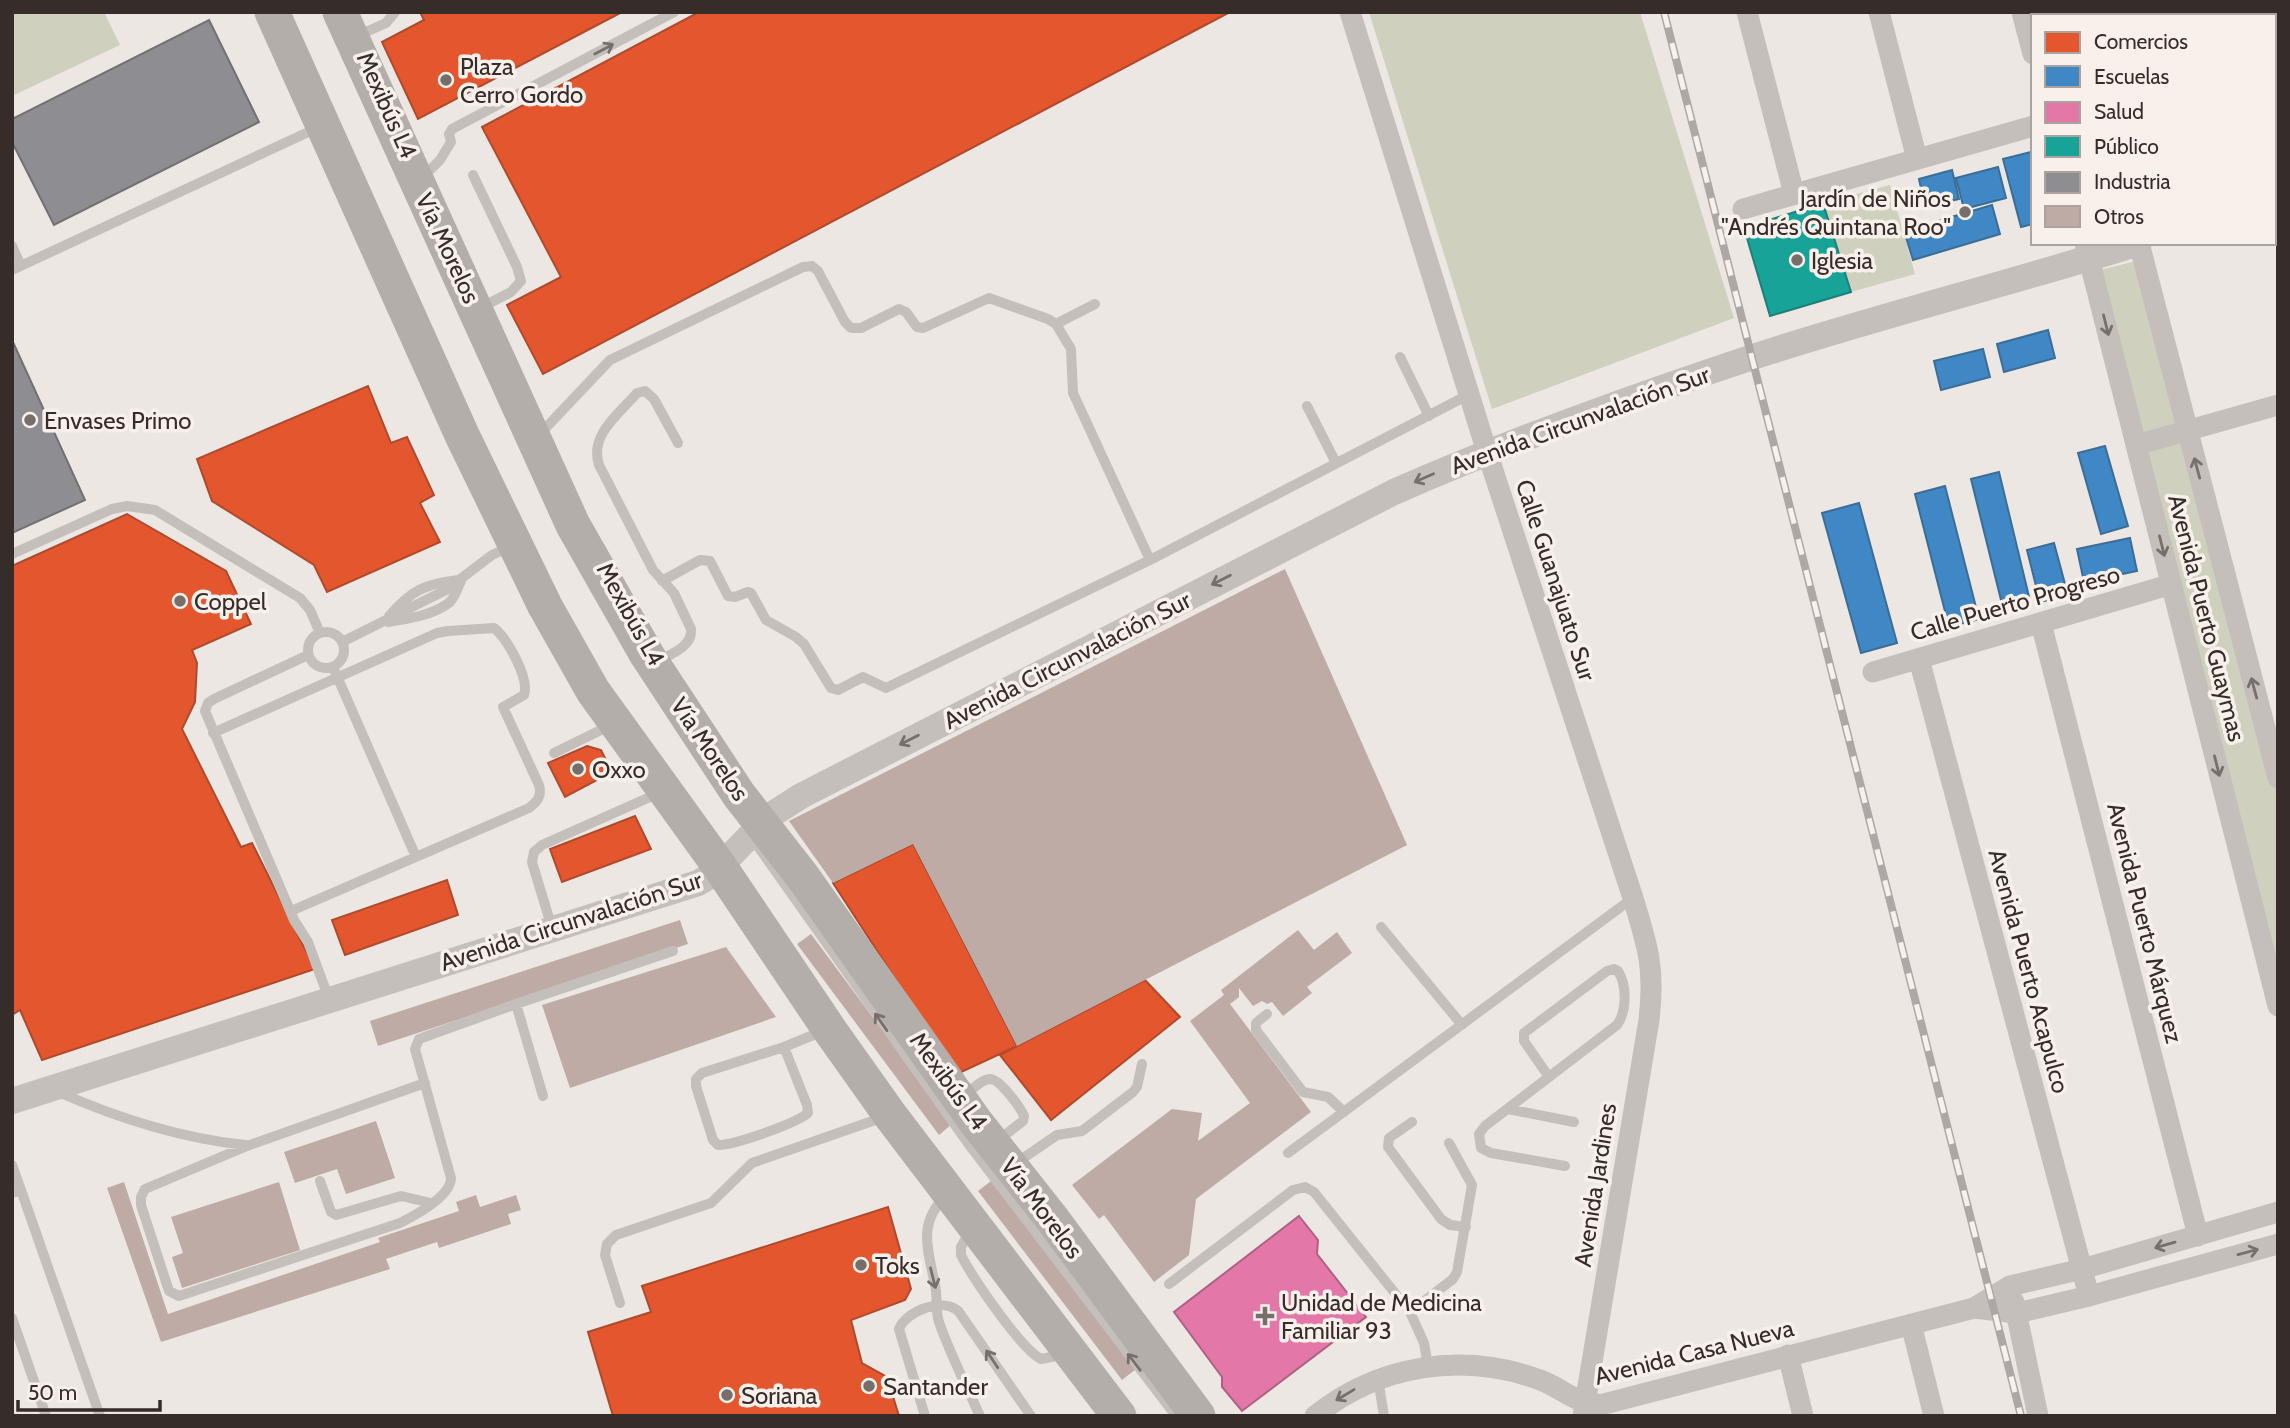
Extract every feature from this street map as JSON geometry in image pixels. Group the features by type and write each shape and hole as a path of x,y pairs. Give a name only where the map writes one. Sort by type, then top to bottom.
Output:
{"main road":[{"path":"272,12 462,435 515,545 593,691 665,790 729,859 829,1029 973,1227 1119,1416"},
{"name":"Vía Morelos","path":"346,25 573,525 653,664 739,795 751,828 803,877 960,1100 1198,1416"}],"street":[{"name":"Calle Guanajuato Sur","path":"1350,12 1487,452 1633,898 1651,963"},
{"path":"1747,12 1794,194"},
{"path":"1879,12 1917,159"},
{"path":"2022,12 2031,46"},
{"path":"1743,208 2031,127"},
{"name":"Avenida Circunvalación Sur","path":"12,1101 698,883 729,859 751,828 801,796 1394,492 1487,452 1668,385 2087,251 2126,245"},
{"name":"Avenida Puerto Guaymas","path":"2140,245 2278,778"},
{"name":"Avenida Puerto Guaymas","path":"2087,251 2278,1006"},
{"path":"2136,445 2278,405"},
{"name":"Calle Puerto Progreso","path":"1873,672 2172,584"},
{"name":"Avenida Puerto Márquez","path":"2041,622 2198,1236"},
{"name":"Avenida Puerto Acapulco","path":"1919,659 2089,1296"},
{"name":"Avenida Jardines","path":"1584,1410 1649,1020 1653,976 1651,963"},
{"name":"Avenida Casa Nueva","path":"1315,1416 1346,1395 1378,1379 1428,1366 1473,1367 1526,1375 1550,1384 1584,1410 1974,1308 2010,1286 2082,1269 2278,1212"},
{"name":"Avenida Casa Nueva","path":"1974,1308 2017,1313 2278,1244"},
{"path":"2010,1286 2038,1416"},
{"path":"1911,1324 1934,1416"},
{"path":"1788,1355 1802,1416"}],"lane":[{"path":"346,25 386,23 395,12"},
{"path":"418,183 447,150 452,129 674,12"},
{"path":"12,246 17,268 323,125"},
{"path":"473,176 517,267 521,281 511,292 476,310"},
{"path":"535,440 610,360 807,265 818,271 851,328 861,327 900,309 906,312 917,327 923,328 989,298 1048,318 1056,324 1071,349 1073,393 1150,560"},
{"path":"1056,324 1095,304"},
{"path":"1400,357 1429,416"},
{"path":"653,664 688,642 692,632 674,593 653,570 599,465 596,450 603,433 637,393 645,391 654,398 678,443"},
{"path":"662,581 700,560 710,561 728,596 751,593 766,620 800,639 829,686 838,690 863,677 886,688 1150,560 1470,394"},
{"path":"1307,406 1336,463"},
{"path":"12,554 112,509 141,507 170,517 300,598 310,610 320,633"},
{"path":"342,642 446,590 492,555 515,545"},
{"path":"213,733 335,672 442,632 494,628 501,635 525,680 524,695 503,707 539,785 540,798 529,808 291,911"},
{"path":"335,672 316,665 308,655 310,641 320,633 336,635 342,642 344,654 335,672 416,857"},
{"path":"308,655 208,703 205,711 291,911 308,942 330,1001"},
{"path":"554,753 616,723"},
{"path":"552,928 532,862 534,852 542,845 665,790"},
{"name":"Mexibús L4","path":"751,828 970,1146 1176,1416"},
{"path":"1288,1153 1633,898"},
{"path":"1381,927 1462,1025"},
{"path":"425,1083 247,1146 150,1186 143,1192 141,1205 167,1288 178,1296 400,1223 431,1203 446,1192 451,1178 425,1083 415,1049 419,1039 673,951"},
{"path":"1549,1077 1522,1035 1607,971 1614,969 1620,973 1624,982 1622,1017 1615,1027 1481,1130 1478,1139 1481,1148 1491,1153 1565,1166"},
{"path":"516,1004 543,1096"},
{"path":"1267,1014 1256,1023 1256,1030 1301,1090 1306,1094 1328,1097 1344,1112"},
{"path":"1622,1017 1649,1020"},
{"path":"784,1047 808,1113 762,1133 718,1145 710,1129 696,1079 702,1073 784,1047 829,1029"},
{"path":"1002,1156 1056,1135 1082,1131 1133,1092 1137,1087 1142,1064"},
{"path":"50,1088 134,1122 219,1143 247,1146"},
{"path":"1508,1109 1574,1122"},
{"path":"620,1303 605,1255 607,1244 616,1235 711,1203 751,1163 890,1115"},
{"path":"1412,1122 1389,1138 1388,1147 1441,1219 1450,1225 1466,1227"},
{"path":"1410,1312 1455,1276 1466,1227 1471,1182 1448,1143"},
{"path":"12,1165 17,1192 100,1416"},
{"path":"320,1181 331,1212 335,1215 401,1196 431,1203"},
{"path":"1169,1284 1293,1190 1305,1187 1314,1192 1410,1312 1424,1343 1428,1366"},
{"path":"948,1193 934,1207 927,1226 927,1248 939,1322 980,1416"},
{"path":"925,1416 899,1329 906,1318 938,1303 951,1305 959,1311 1031,1416"},
{"path":"12,1318 46,1416"},
{"path":"1378,1379 1384,1416"}],"green space":[{"path":"12,12 104,12 120,45 12,96"},
{"path":"1369,12 1640,12 1734,318 1492,409"},
{"path":"1890,185 1915,274 1851,292 1823,203"},
{"path":"2140,260 2278,795 2278,976 2100,270"}],"building: Comercios":[{"name":"Plaza Cerro Gordo","path":"420,12 622,12 418,119 382,42 424,20"},
{"path":"699,12 1230,12 543,374 507,305 561,277 482,127"},
{"path":"368,386 391,443 407,437 434,495 420,503 440,542 327,592 314,565 212,501 197,459"},
{"path":"127,514 226,571 251,624 192,650 197,663 195,702 182,729 241,847 252,843 315,969 42,1060 20,1010 12,1015 12,566"},
{"path":"587,746 601,750 612,772 565,797 548,763"},
{"path":"635,816 651,849 562,882 550,849"},
{"path":"913,844 1017,1046 957,1074 833,883"},
{"path":"447,880 458,915 345,955 332,920"},
{"path":"1145,980 1180,1017 1051,1120 1000,1055"},
{"path":"888,1207 911,1289 905,1300 851,1320 862,1363 887,1377 899,1416 613,1416 588,1332 651,1312 642,1286"}],"building: Escuelas":[{"path":"2031,152 2031,224 2021,227 2003,159"},
{"path":"1998,167 2006,198 1964,209 1956,178"},
{"path":"1952,170 1959,199 1925,207 1919,179"},
{"path":"1992,205 2000,234 1913,260 1904,231"},
{"path":"2048,330 2055,358 2004,372 1997,344"},
{"path":"1983,349 1990,377 1941,390 1934,361"},
{"path":"2105,446 2128,526 2101,534 2078,453"},
{"path":"1999,472 2031,605 2004,612 1971,479"},
{"path":"1945,486 1979,619 1949,627 1915,494"},
{"path":"1859,503 1897,643 1861,653 1822,513"},
{"path":"2130,538 2137,571 2084,582 2077,549"},
{"path":"2054,543 2068,595 2040,602 2027,550"}],"building: Salud":[{"path":"1299,1216 1318,1240 1317,1254 1366,1317 1242,1411 1222,1387 1222,1377 1174,1312"}],"building: Público":[{"name":"Iglesia","path":"1823,203 1851,292 1770,316 1744,228"}],"building: Industria":[{"path":"209,20 259,122 54,225 12,142 12,119"},
{"name":"Envases Primo","path":"12,340 85,500 12,533"}],"building: Otros":[{"path":"1285,569 1407,845 1017,1046 913,844 833,883 789,821"},
{"path":"680,920 688,944 378,1046 370,1021"},
{"path":"1298,930 1314,950 1337,932 1352,953 1307,987 1312,993 1283,1016 1272,1002 1267,1004 1262,1001 1253,1006 1239,988 1239,997 1230,1004 1311,1112 1196,1199 1189,1255 1154,1282 1104,1215 1099,1219 1072,1185 1172,1109 1202,1113 1198,1141 1250,1103 1190,1021 1224,995 1221,990"},
{"path":"811,934 952,1124 939,1135 797,944"},
{"path":"726,947 776,1017 570,1088 542,1005"},
{"path":"376,1121 395,1178 346,1194 337,1169 295,1183 284,1152"},
{"path":"991,1181 1136,1369 1122,1380 978,1191"},
{"path":"124,1182 168,1314 380,1242 378,1238 459,1211 456,1202 476,1195 480,1207 516,1195 521,1210 508,1214 511,1224 439,1248 437,1242 386,1259 390,1269 161,1342 107,1188"},
{"path":"279,1182 300,1250 182,1288 172,1257 183,1253 171,1217"}],"railway":[{"path":"1664,12 2021,1416"}],"place":[{"name":"Plaza Cerro Gordo","path":"446,80"},
{"name":"Jardín de Niños \"Andrés Quintana Roo\"","path":"1965,212"},
{"name":"Iglesia","path":"1797,260"},
{"name":"Envases Primo","path":"30,420"},
{"name":"Coppel","path":"180,601"},
{"name":"Oxxo","path":"578,769"},
{"name":"Toks","path":"861,1265"},
{"name":"Unidad de Medicina Familiar 93","path":"1265,1316"},
{"name":"Santander","path":"869,1386"},
{"name":"Soriana","path":"727,1395"}]}
